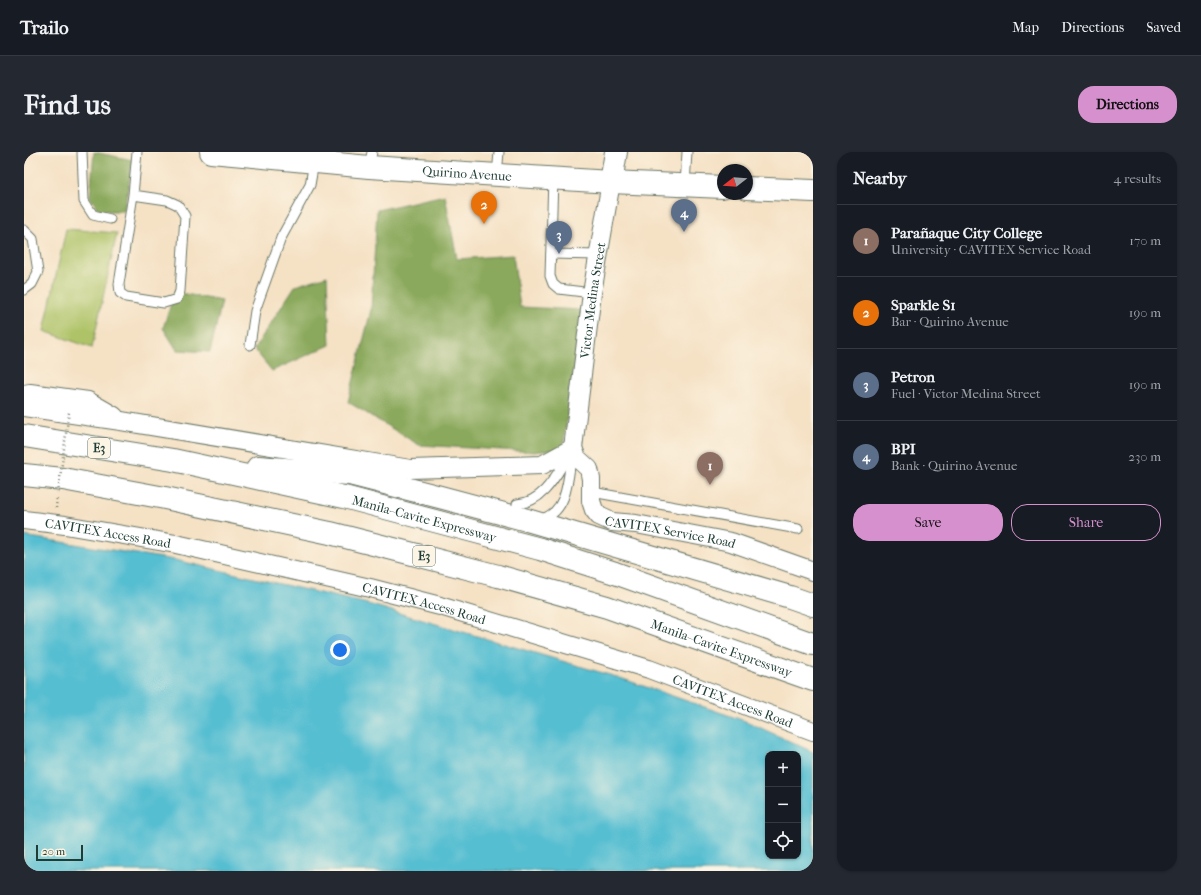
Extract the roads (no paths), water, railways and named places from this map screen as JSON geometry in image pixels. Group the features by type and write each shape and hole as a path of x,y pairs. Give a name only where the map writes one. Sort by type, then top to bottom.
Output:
{"main road":[{"name":"Victor Medina Street","path":"611,182 616,152"},
{"name":"Quirino Avenue","path":"222,153 272,155 314,162 370,159 496,175 717,187"},
{"path":"753,188 813,191"},
{"name":"Manila–Cavite Expressway","path":"24,436 173,460 344,497 540,549 615,573 813,644"},
{"path":"173,460 350,474 535,523 813,605"},
{"name":"Manila–Cavite Expressway","path":"24,475 63,479 165,498 330,533 410,552 607,607 813,680"}],"street":[{"name":"Victor Medina Street","path":"573,448 592,293 611,182"},
{"path":"24,394 30,393 88,401 121,421"},
{"path":"24,406 410,469 542,464 573,448"},
{"name":"CAVITEX Service Road","path":"573,448 577,458 589,469 592,501 594,510 599,516 612,522 636,524 732,542 813,571"},
{"name":"CAVITEX Access Road","path":"24,520 65,525 176,544 363,586 433,604 649,669 813,730"}],"lane":[{"path":"82,152 84,201 93,215 110,219"},
{"path":"133,195 167,200 178,205 184,216 180,291 177,299 164,303 126,297 120,292 119,284 133,195 137,152"},
{"path":"496,175 499,152"},
{"path":"685,185 687,152"},
{"path":"250,346 255,311 281,238 310,185 314,162"},
{"path":"553,178 550,276 553,284 559,289 592,293"},
{"path":"24,230 32,239 38,272 32,284 24,290"},
{"path":"551,254 599,254"},
{"path":"517,504 531,501 544,491 573,448"},
{"path":"541,519 552,515 563,500 566,492 573,448"},
{"path":"592,492 798,529"}],"water":[{"path":"24,536 175,560 368,604 620,678 748,722 813,752 813,871 24,871"}],"place":[{"name":"Sparkle S1","path":"484,224"},
{"name":"BPI","path":"684,232"},
{"name":"Petron","path":"559,254"},
{"name":"Parañaque City College","path":"710,485"}]}
